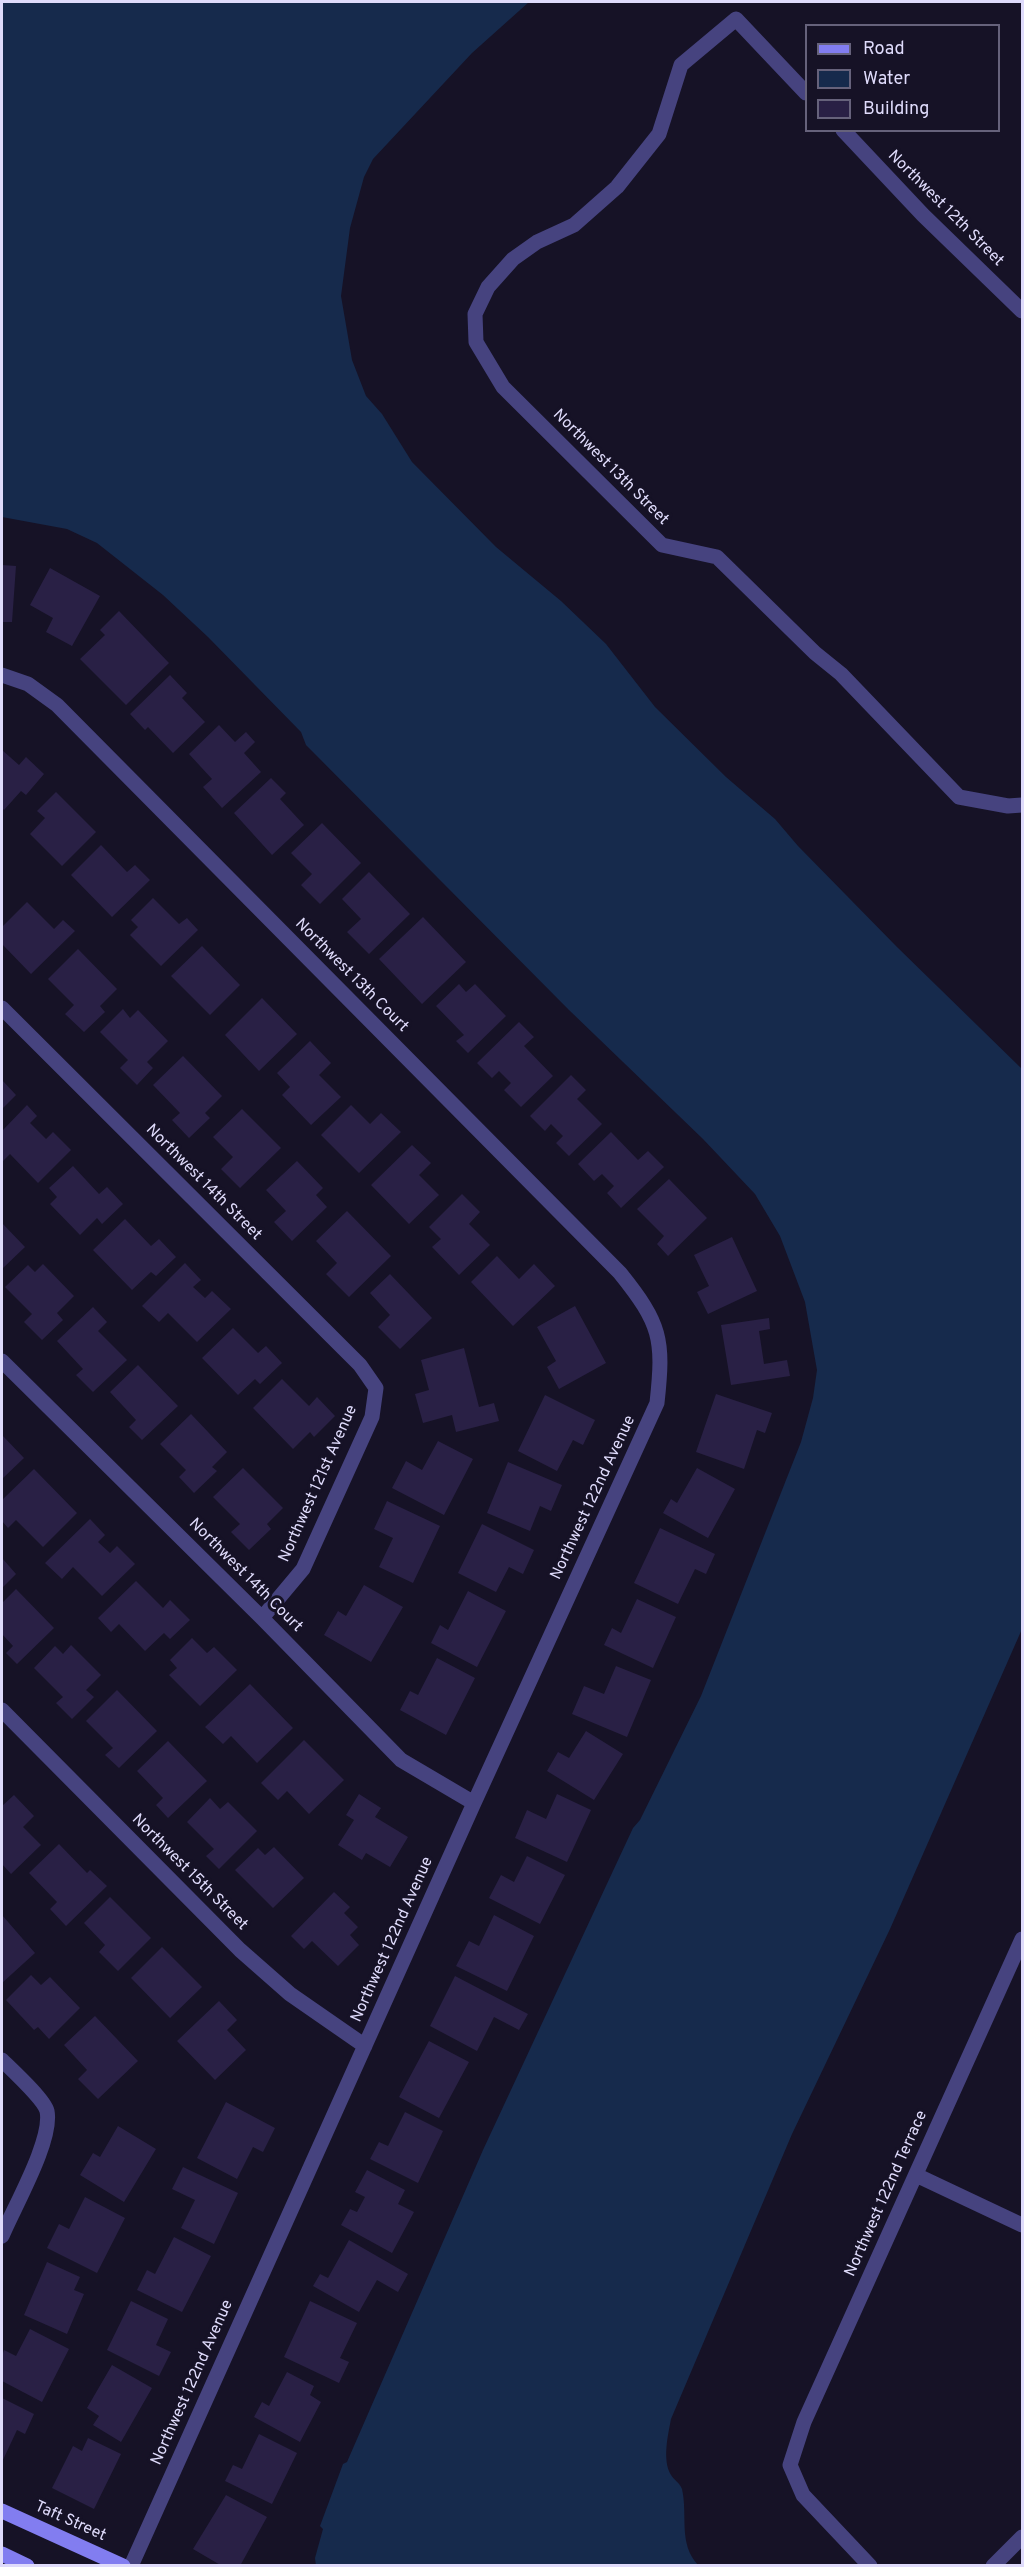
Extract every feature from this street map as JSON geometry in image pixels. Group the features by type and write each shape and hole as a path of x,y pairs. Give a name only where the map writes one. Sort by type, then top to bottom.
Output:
{"street":[{"name":"Northwest 13th Street","path":"805,91 736,19 681,65 659,134 617,186 574,225 537,242 513,259 488,287 475,314 476,342 502,387 662,545 717,557 815,652 841,674 959,797 1008,806 1023,805"},
{"name":"Northwest 12th Street","path":"845,132 923,215 1023,311"},
{"name":"Northwest 13th Court","path":"2,675 28,684 57,705 620,1273 641,1299 655,1324"},
{"name":"Northwest 14th Street","path":"2,1008 360,1365 376,1388"},
{"name":"Northwest 122nd Avenue","path":"131,2565 474,1803 657,1404 662,1358 655,1324"},
{"name":"Northwest 14th Court","path":"2,1361 262,1618 401,1760 474,1803"},
{"name":"Northwest 121st Avenue","path":"262,1618 303,1569 372,1418 376,1388"},
{"name":"Northwest 15th Street","path":"2,1710 240,1950 290,1994 365,2046"},
{"name":"Northwest 122nd Terrace","path":"870,2565 803,2495 790,2466 804,2422 1023,1939"},
{"path":"2,2060 29,2087 47,2110 46,2137 2,2236"},
{"path":"916,2175 1023,2225"},
{"name":"Taft Street","path":"2,2511 123,2565"},
{"path":"993,2565 1022,2540"},
{"path":"2,2554 27,2565"}],"water":[{"path":"2,2 529,2 472,53 373,159 364,177 350,228 341,296 352,360 366,396 382,414 412,462 496,547 561,601 606,644 655,707 726,777 775,819 798,846 897,947 1022,1069 1022,1629 890,1929 792,2134 671,2419 666,2447 668,2469 682,2489 688,2548 698,2565 316,2566 315,2558 323,2529 320,2526 343,2464 347,2462 483,2150 633,1828 640,1820 701,1696 801,1442 813,1398 817,1370 805,1302 780,1236 755,1194 703,1139 569,1010 306,745 301,732 208,637 163,595 97,543 67,529 2,517"}],"building":[{"path":"2,565 16,566 12,622 2,622"},
{"path":"50,568 100,596 72,646 46,632 53,618 30,605"},
{"path":"119,611 169,663 126,705 80,659 105,635 100,630"},
{"path":"170,675 187,693 182,698 205,722 173,753 148,727 145,730 130,714"},
{"path":"219,725 235,742 246,732 255,742 244,753 261,772 222,808 203,787 212,779 189,754"},
{"path":"2,750 19,765 26,757 44,774 26,795 21,791 4,810 2,808"},
{"path":"271,778 286,793 280,799 304,825 272,855 234,813"},
{"path":"56,792 96,832 62,866 30,834 45,818 37,811"},
{"path":"322,823 361,863 320,904 301,885 312,874 291,853"},
{"path":"101,845 127,872 135,865 150,880 112,917 71,875"},
{"path":"369,872 410,914 369,954 347,932 361,919 342,899"},
{"path":"153,898 179,924 187,918 198,930 161,966 130,935 138,927 131,920"},
{"path":"27,902 54,929 63,920 75,931 31,974 2,944 2,927"},
{"path":"423,917 466,962 422,1004 379,959"},
{"path":"202,946 240,985 210,1015 171,976"},
{"path":"78,949 117,989 100,1006 105,1012 84,1032 65,1014 74,1005 48,979"},
{"path":"459,984 466,992 475,984 506,1016 468,1053 456,1041 464,1035 436,1006"},
{"path":"262,998 297,1034 259,1071 225,1035"},
{"path":"123,1009 130,1018 138,1010 168,1041 147,1062 153,1068 137,1085 120,1068 128,1060 100,1032"},
{"path":"519,1022 534,1037 524,1046 553,1076 521,1107 504,1090 511,1083 499,1071 492,1078 477,1063"},
{"path":"310,1041 331,1063 319,1075 341,1097 311,1125 282,1095 290,1087 277,1073"},
{"path":"183,1056 222,1096 205,1113 210,1118 189,1138 172,1120 180,1113 153,1085"},
{"path":"571,1075 586,1090 577,1099 602,1124 569,1156 556,1143 563,1136 551,1124 545,1131 530,1116"},
{"path":"2,1080 16,1095 2,1109"},
{"path":"27,1105 37,1116 30,1123 46,1139 53,1132 71,1150 38,1183 10,1154 2,1162 2,1131"},
{"path":"351,1105 370,1124 381,1113 401,1132 359,1173 321,1135"},
{"path":"242,1109 281,1148 240,1188 221,1169 233,1157 213,1137"},
{"path":"611,1132 638,1160 648,1151 664,1167 621,1208 607,1193 614,1186 602,1174 594,1181 578,1164"},
{"path":"412,1145 431,1163 419,1175 439,1195 409,1224 371,1185"},
{"path":"297,1161 323,1188 316,1195 327,1207 292,1241 274,1222 286,1211 266,1190"},
{"path":"73,1166 99,1194 107,1187 123,1204 102,1224 97,1218 80,1235 50,1204 57,1197 49,1188"},
{"path":"669,1179 707,1218 668,1256 657,1244 664,1236 637,1209"},
{"path":"462,1194 480,1212 469,1224 490,1245 459,1275 432,1247 441,1239 429,1227"},
{"path":"347,1211 391,1256 349,1297 326,1274 337,1263 316,1241"},
{"path":"125,1219 151,1246 159,1239 176,1257 156,1276 151,1272 132,1290 93,1250"},
{"path":"2,1223 25,1247 2,1269"},
{"path":"732,1237 757,1291 708,1314 697,1292 709,1286 694,1255"},
{"path":"497,1256 519,1279 534,1264 555,1286 513,1326 471,1282"},
{"path":"185,1263 201,1280 193,1287 205,1298 212,1291 231,1309 197,1342 168,1313 159,1322 142,1306"},
{"path":"43,1264 74,1296 57,1313 63,1320 42,1340 24,1322 32,1314 5,1287 28,1265 35,1272"},
{"path":"390,1274 432,1318 400,1349 378,1327 390,1315 370,1293"},
{"path":"575,1306 606,1363 559,1389 547,1367 556,1361 537,1327"},
{"path":"93,1307 107,1322 98,1331 127,1360 93,1392 76,1375 83,1369 57,1341"},
{"path":"769,1318 770,1329 759,1331 764,1364 787,1360 790,1376 731,1385 721,1325"},
{"path":"233,1328 258,1353 266,1346 282,1363 260,1384 255,1379 238,1395 202,1358"},
{"path":"464,1348 479,1407 494,1403 499,1421 456,1432 452,1415 423,1423 415,1394 429,1390 421,1360"},
{"path":"138,1365 178,1406 142,1440 129,1427 136,1420 110,1392"},
{"path":"282,1379 309,1406 317,1397 335,1416 314,1437 310,1432 293,1449 253,1408"},
{"path":"716,1394 772,1413 765,1433 757,1430 744,1469 696,1452"},
{"path":"545,1395 595,1420 583,1445 573,1440 557,1471 518,1451"},
{"path":"191,1414 227,1452 212,1467 217,1471 194,1493 179,1477 186,1470 160,1444"},
{"path":"2,1435 24,1458 2,1479"},
{"path":"438,1441 473,1459 444,1515 392,1488 406,1461 422,1470"},
{"path":"508,1462 562,1485 551,1511 540,1506 530,1531 487,1513"},
{"path":"243,1468 283,1508 267,1524 271,1529 249,1550 231,1532 240,1524 213,1497"},
{"path":"697,1468 735,1489 708,1538 663,1513 671,1499 677,1503"},
{"path":"34,1469 77,1513 43,1547 16,1520 8,1528 2,1521 2,1500"},
{"path":"387,1501 440,1526 413,1583 379,1567 393,1538 374,1529"},
{"path":"90,1519 105,1535 98,1542 110,1553 117,1546 135,1564 102,1596 73,1567 62,1579 45,1563"},
{"path":"482,1524 534,1550 523,1574 509,1567 496,1592 458,1573"},
{"path":"660,1528 715,1554 706,1574 695,1569 678,1604 634,1583"},
{"path":"2,1558 16,1574 2,1588"},
{"path":"136,1581 163,1608 170,1600 190,1620 170,1639 164,1633 145,1651 119,1624 111,1632 98,1618"},
{"path":"364,1585 403,1607 371,1662 324,1635 338,1611 346,1616"},
{"path":"16,1589 54,1628 17,1664 6,1653 13,1646 2,1634 2,1603"},
{"path":"468,1591 506,1611 477,1667 431,1643 440,1625 448,1630"},
{"path":"637,1599 676,1617 653,1668 604,1645 612,1628 621,1633"},
{"path":"192,1638 207,1653 214,1647 237,1670 200,1706 169,1675 177,1668 170,1660"},
{"path":"71,1645 101,1675 86,1690 94,1697 72,1719 56,1703 63,1697 34,1668 55,1646 63,1654"},
{"path":"437,1658 475,1678 446,1735 400,1710 410,1691 418,1695"},
{"path":"616,1666 651,1680 627,1737 572,1714 584,1686 604,1694"},
{"path":"250,1684 293,1728 257,1763 231,1736 223,1744 205,1727"},
{"path":"117,1690 157,1731 119,1768 105,1755 113,1748 86,1721"},
{"path":"586,1731 623,1754 594,1800 547,1771 558,1752 569,1758"},
{"path":"304,1740 344,1780 309,1814 287,1791 278,1800 261,1783"},
{"path":"168,1741 207,1781 168,1818 156,1805 163,1798 137,1771"},
{"path":"359,1794 381,1808 375,1817 408,1837 390,1867 366,1853 362,1860 338,1845 354,1820 346,1815"},
{"path":"557,1794 591,1810 567,1862 515,1838 527,1810 546,1819"},
{"path":"14,1795 34,1816 23,1827 41,1845 11,1874 2,1864 2,1806"},
{"path":"210,1798 220,1809 228,1802 257,1831 219,1869 206,1856 214,1849 187,1822"},
{"path":"59,1844 87,1873 90,1870 107,1886 66,1926 50,1909 57,1902 29,1873"},
{"path":"274,1847 304,1878 273,1908 235,1870 258,1848 265,1855"},
{"path":"527,1856 565,1875 540,1924 489,1898 501,1875 514,1882"},
{"path":"334,1892 350,1907 344,1913 358,1927 350,1935 359,1945 338,1966 312,1941 304,1949 291,1936"},
{"path":"110,1897 151,1938 118,1971 99,1952 105,1945 84,1923"},
{"path":"2,1915 35,1953 2,1983"},
{"path":"494,1915 534,1936 507,1991 456,1966 469,1941 479,1946"},
{"path":"162,1947 202,1987 170,2018 131,1978"},
{"path":"31,1975 41,1985 50,1977 80,2008 49,2039 38,2027 34,2030 6,2000"},
{"path":"455,1976 528,2014 519,2030 494,2017 477,2051 430,2026"},
{"path":"219,2001 237,2020 227,2030 246,2050 215,2080 177,2041"},
{"path":"95,2016 138,2061 98,2099 78,2079 87,2070 64,2045"},
{"path":"429,2041 469,2062 439,2118 399,2097"},
{"path":"226,2102 275,2128 263,2152 253,2147 237,2179 197,2158"},
{"path":"405,2112 443,2131 418,2183 370,2159 379,2142 388,2146"},
{"path":"118,2126 156,2149 124,2202 80,2175 93,2153 100,2157"},
{"path":"183,2167 238,2193 214,2244 181,2228 195,2200 172,2189"},
{"path":"367,2170 405,2190 398,2204 414,2212 392,2253 341,2225 350,2209 357,2212 365,2197 355,2192"},
{"path":"85,2197 125,2218 97,2273 47,2248 59,2224 69,2229"},
{"path":"174,2237 211,2256 182,2312 137,2290 147,2270 155,2274"},
{"path":"349,2240 408,2274 398,2292 377,2280 359,2312 313,2286 320,2274 328,2278"},
{"path":"47,2262 80,2277 74,2290 84,2294 67,2334 24,2315"},
{"path":"131,2301 168,2319 156,2345 171,2352 159,2376 107,2350"},
{"path":"310,2301 357,2323 340,2358 349,2362 339,2383 284,2357"},
{"path":"30,2329 69,2349 42,2402 2,2381 4,2350 16,2356"},
{"path":"112,2365 152,2388 121,2442 93,2425 99,2416 87,2408"},
{"path":"287,2372 314,2386 310,2395 321,2402 300,2442 254,2417 262,2402 269,2406"},
{"path":"2,2398 34,2414 25,2434 17,2430 2,2462"},
{"path":"259,2434 297,2453 272,2504 225,2481 233,2465 242,2469"},
{"path":"88,2438 121,2454 94,2509 52,2488 73,2446 82,2451"},
{"path":"226,2495 267,2517 240,2566 222,2566 193,2549"}]}
